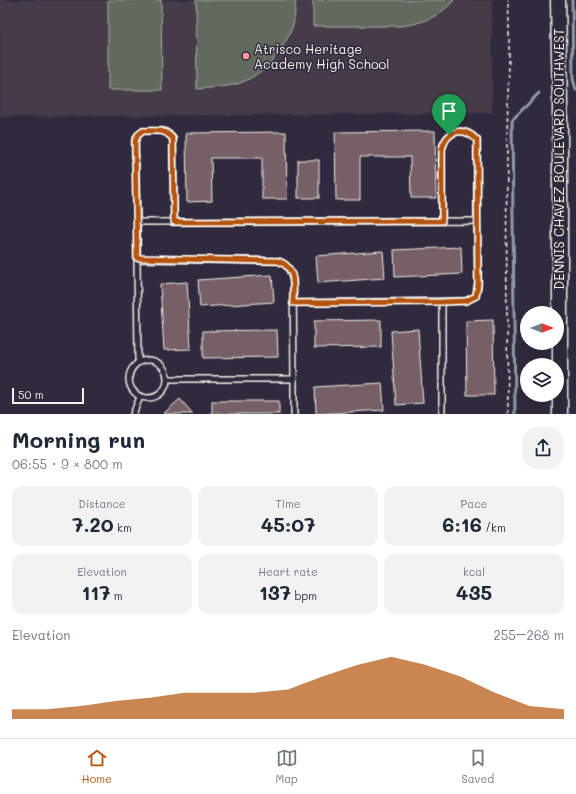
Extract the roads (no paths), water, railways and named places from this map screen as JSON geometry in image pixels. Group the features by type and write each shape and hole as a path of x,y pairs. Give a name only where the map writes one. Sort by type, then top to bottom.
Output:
{"main road":[{"name":"DENNIS CHAVEZ BOULEVARD SOUTHWEST","path":"558,0 560,106 560,414"}],"lane":[{"path":"138,362 135,141 138,135 143,131 164,131 173,139 174,222"},
{"path":"293,303 442,302 466,301 476,296 478,284 477,140 471,134 465,132 456,132 449,135 444,141 442,149 442,221"},
{"path":"137,222 477,221"},
{"path":"137,258 278,261 285,264 291,271 293,281 294,414"},
{"path":"442,302 442,414"},
{"path":"151,360 158,362 163,367 168,379 167,386 159,396 146,399 140,397 131,389 128,377 130,371 138,362 151,360"},
{"path":"168,379 294,379"},
{"path":"132,414 140,397"}],"waterway":[{"path":"572,0 573,79 576,90"},
{"path":"515,414 512,120 539,93"}],"place":[{"name":"Atrisco Heritage Academy High School","path":"246,56"}]}
